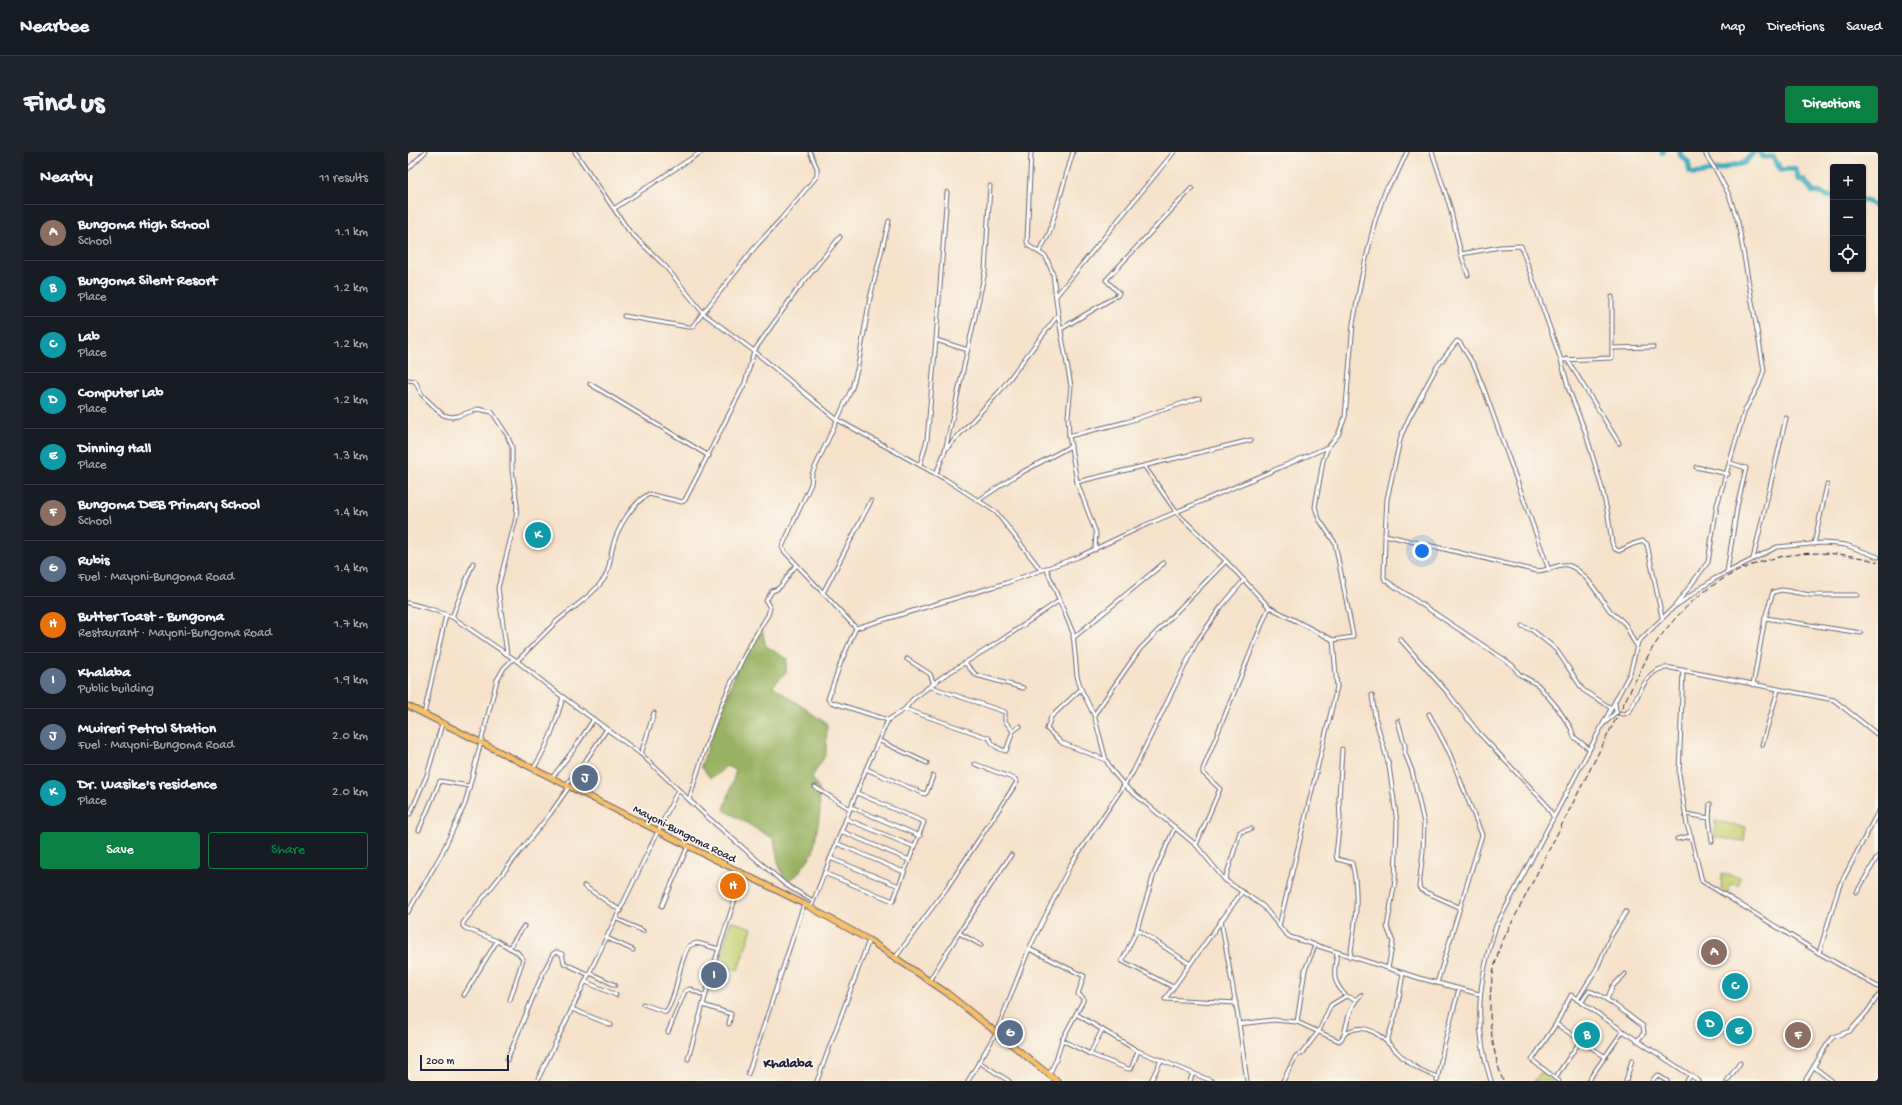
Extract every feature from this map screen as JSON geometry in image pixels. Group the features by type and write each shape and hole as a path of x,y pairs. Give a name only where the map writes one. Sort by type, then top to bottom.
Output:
{"main road":[{"name":"Mayoni-Bungoma Road","path":"408,706 811,907 869,940 947,993 1057,1081"}],"street":[{"path":"408,169 425,152"},
{"path":"575,152 630,231 665,266 704,314 754,352 836,419 936,474 979,500 1001,517 1041,570"},
{"path":"615,208 701,152"},
{"path":"624,316 690,327 704,314 756,246 817,176 817,168 810,152"},
{"path":"1031,152 1027,242 1029,246 1046,257 1049,263 1071,386 1068,416 1069,436 1077,482 1096,533 1095,550"},
{"path":"1039,252 1050,232 1073,152"},
{"path":"1056,296 1174,152"},
{"path":"1144,467 1177,513 1226,561 1269,607 1333,640 1353,637 1335,543 1319,518 1315,507 1323,461 1328,447 1338,435 1345,417 1353,324 1361,280 1375,221 1386,189 1396,176 1407,152"},
{"path":"1432,152 1450,207 1461,254 1468,275"},
{"path":"1675,606 1708,562 1717,506 1728,474 1745,410 1762,376 1764,363 1738,222 1729,195 1716,170 1707,157 1706,152"},
{"path":"936,474 945,451 985,272 990,186"},
{"path":"1060,329 1118,294 1106,280 1192,188"},
{"path":"920,466 927,440 947,192"},
{"path":"856,628 784,551 782,547 811,484 812,474 836,419 852,388 858,366 870,298 889,221"},
{"path":"517,661 558,622 579,605 604,579 608,570 614,542 622,524 638,503 649,494 684,501 690,493 745,383 754,352 797,290 840,237"},
{"path":"1461,254 1500,247 1521,246 1562,360 1569,390 1585,431 1602,488 1612,543 1615,549 1619,551 1643,541 1647,544 1662,617"},
{"path":"1562,360 1611,358 1613,356 1612,297"},
{"path":"945,451 970,426 1000,391 1058,315"},
{"path":"936,340 968,350"},
{"path":"1549,570 1486,392 1475,367 1458,341 1436,368 1401,436 1388,499 1384,577 1385,580 1505,660 1519,674 1538,685 1556,706 1571,728 1574,737 1589,749"},
{"path":"1613,348 1653,347"},
{"path":"1567,359 1619,443"},
{"path":"408,380 415,381 422,395 443,415 452,417 458,416 478,409 492,412 510,441 512,447 512,470 517,511 498,588 507,654"},
{"path":"590,384 708,456"},
{"path":"1069,436 1126,422 1199,398"},
{"path":"1753,560 1786,418"},
{"path":"1077,482 1251,440"},
{"path":"979,500 1015,476 1071,446"},
{"path":"888,720 831,702 828,699 841,662 856,628 972,594 1095,550 1141,527 1177,513 1328,447"},
{"path":"1726,573 1736,507 1746,468 1731,462"},
{"path":"1696,467 1728,474"},
{"path":"1814,544 1827,485"},
{"path":"823,593 871,501"},
{"path":"1385,535 1537,570 1549,570 1565,564 1579,572 1593,586 1610,611 1623,622 1630,638 1637,645"},
{"path":"1491,1081 1482,1048 1479,994 1490,943 1496,926 1553,816 1630,673 1637,645 1662,617 1675,606 1726,573 1777,547 1814,544 1846,545 1878,558"},
{"path":"1094,715 1140,649 1226,561"},
{"path":"452,617 473,563"},
{"path":"1073,638 1164,563"},
{"path":"689,800 725,693 745,653 768,615 770,608 767,604 767,598 772,591 777,590 789,572 797,565"},
{"path":"1046,568 1060,600 1073,638 1075,669 1081,689 1094,715 1106,760 1125,786 1196,845 1225,880 1258,902 1285,933 1296,940 1403,973 1479,994"},
{"path":"968,1081 996,1033 1029,949 1071,864 1125,786 1196,643 1221,607 1244,580"},
{"path":"1753,685 1765,618 1772,594 1776,591 1794,591 1810,595 1857,595"},
{"path":"811,907 866,769 880,741 888,720 905,709 913,699 934,684 1060,600"},
{"path":"408,603 452,617 517,661 640,754 689,800 786,885 813,901"},
{"path":"1196,845 1220,789 1204,773 1203,768 1269,607"},
{"path":"424,714 446,615"},
{"path":"1765,618 1861,633"},
{"path":"1522,626 1532,630 1558,652 1583,690 1612,708"},
{"path":"1400,639 1447,692 1478,732 1545,803 1553,816"},
{"path":"1279,926 1337,687 1333,640"},
{"path":"408,912 451,837 465,804 497,680 504,668 513,659"},
{"path":"907,659 930,674 934,684"},
{"path":"965,663 976,674 1022,688"},
{"path":"1616,712 1624,715 1631,709 1644,683 1651,673 1663,667 1834,700 1878,736"},
{"path":"1683,670 1678,763 1687,826 1692,836 1702,881 1819,953 1878,987"},
{"path":"931,687 1005,712 1005,721 1013,731"},
{"path":"1081,689 1052,717 1046,728 1062,743 1106,760"},
{"path":"1762,746 1778,690"},
{"path":"1372,696 1375,717 1389,766 1396,822 1395,881 1387,928 1393,942 1388,968"},
{"path":"533,769 539,760 553,730 563,697"},
{"path":"1615,702 1616,712"},
{"path":"905,709 989,738 992,743 1006,752 1013,731 1020,726"},
{"path":"1603,724 1616,712"},
{"path":"640,754 654,713"},
{"path":"1429,714 1449,752 1482,835 1437,983"},
{"path":"552,778 594,719"},
{"path":"1398,721 1424,823 1423,852 1418,887 1421,890 1459,907"},
{"path":"410,814 427,775 442,724"},
{"path":"510,1000 524,959 521,954 465,928 463,923 550,814 607,729"},
{"path":"880,741 927,763"},
{"path":"1342,748 1339,799 1340,819 1336,855 1337,859 1352,863 1356,882 1355,916 1350,957"},
{"path":"895,958 946,889 1017,782 1015,779 975,764"},
{"path":"866,769 924,794 927,792 933,776"},
{"path":"419,830 440,781 469,786"},
{"path":"815,786 851,808 920,836"},
{"path":"537,1081 678,790"},
{"path":"824,873 892,901 920,836 924,822 857,793"},
{"path":"1710,804 1709,818 1712,841"},
{"path":"1819,953 1839,887 1878,812"},
{"path":"1686,814 1709,818"},
{"path":"846,819 915,847"},
{"path":"1173,987 1122,961 1137,930 1154,874 1175,827"},
{"path":"1225,880 1240,832 1251,829"},
{"path":"841,831 910,860"},
{"path":"1677,839 1692,836"},
{"path":"836,843 904,872"},
{"path":"662,906 688,846"},
{"path":"929,981 1011,855"},
{"path":"1858,892 1878,856"},
{"path":"830,858 899,886"},
{"path":"688,1059 705,996 743,874"},
{"path":"584,886 621,910"},
{"path":"1236,1003 1165,1000 1242,892"},
{"path":"748,1074 804,904"},
{"path":"1577,1000 1597,968 1611,936 1626,912"},
{"path":"616,919 643,932"},
{"path":"1221,920 1236,1003 1247,1081"},
{"path":"510,948 524,926"},
{"path":"1137,930 1190,964"},
{"path":"959,933 981,945"},
{"path":"607,938 633,950"},
{"path":"818,1081 869,940"},
{"path":"464,994 497,942"},
{"path":"643,1004 666,1012 678,982 685,954 693,943 719,949"},
{"path":"1298,1022 1305,970 1315,946"},
{"path":"1029,949 1084,976 1078,994 1084,999 1062,1040 1056,1060 1049,1075"},
{"path":"507,1060 542,973 553,954 556,952 562,954 564,963 615,985"},
{"path":"1337,953 1334,970 1336,985 1346,996 1355,999"},
{"path":"1387,1042 1398,1010 1403,973"},
{"path":"1607,999 1613,986 1625,974"},
{"path":"586,982 616,995"},
{"path":"668,1032 685,991 690,988 705,996"},
{"path":"1344,1034 1354,1030 1370,1030 1387,1042 1407,1061 1437,1079 1444,1045 1460,989"},
{"path":"1581,1002 1589,991 1607,999 1619,1010 1644,1026 1644,1033 1637,1041"},
{"path":"1239,1024 1273,1020 1298,1022 1339,1041 1344,1034 1355,999 1361,995"},
{"path":"1559,1081 1532,1060 1556,1024 1571,995 1698,1081"},
{"path":"1283,1081 1296,1056 1302,1053 1319,1031 1332,1005 1346,996"},
{"path":"1806,1081 1833,1037 1850,1031 1867,1012 1878,996"},
{"path":"703,1006 731,1014 729,1024"},
{"path":"572,1009 611,1025"},
{"path":"1076,1014 1138,1051 1212,1081"},
{"path":"1556,1024 1604,1056"},
{"path":"1090,1054 1102,1030"},
{"path":"1588,1081 1604,1056 1623,1031"},
{"path":"1062,1040 1090,1054 1129,1070 1138,1051"},
{"path":"1555,1078 1581,1040"},
{"path":"1151,1081 1161,1060"},
{"path":"1626,1081 1632,1060"},
{"path":"979,1062 1009,1081"},
{"path":"1726,1081 1740,1063"},
{"path":"1814,1067 1832,1081"},
{"path":"1190,1081 1193,1074"},
{"path":"1652,1081 1657,1075 1667,1081"},
{"path":"1687,1081 1690,1076"}],"green space":[{"path":"761,626 766,646 787,659 786,672 773,686 827,724 826,754 812,777 819,789 820,812 813,853 796,876 785,882 778,862 774,839 724,810 736,770 726,766 718,774 710,778 701,766 737,670"},
{"path":"1715,821 1746,827 1744,841 1714,837"},
{"path":"1722,874 1740,877 1739,885 1730,884 1729,893 1721,890"},
{"path":"731,921 752,928 738,970 719,964"},
{"path":"1541,1072 1554,1081 1534,1081"}],"waterway":[{"path":"1680,152 1681,156 1688,162 1690,172 1693,174 1744,163 1754,152"},
{"path":"1759,152 1764,157 1773,157 1781,170 1796,170 1798,179 1804,180 1813,192 1830,196"},
{"path":"1866,201 1878,208"}],"railway":[{"path":"1503,1081 1494,1047 1490,1012 1492,978 1501,944 1650,652 1671,624 1694,600 1720,581 1748,566 1778,557 1810,553 1844,555 1878,562"}],"place":[{"name":"Dr. Wasike's residence","path":"538,535"},
{"name":"Mwireri Petrol Station","path":"585,778"},
{"name":"Butter Toast - Bungoma","path":"733,886"},
{"name":"Bungoma High School","path":"1714,952"},
{"name":"Khalaba","path":"714,975"},
{"name":"Lab","path":"1735,986"},
{"name":"Computer Lab","path":"1710,1024"},
{"name":"Dinning Hall","path":"1739,1031"},
{"name":"Rubis","path":"1010,1033"},
{"name":"Bungoma Silent Resort","path":"1587,1035"},
{"name":"Bungoma DEB Primary School","path":"1798,1035"}],"district":[{"name":"Khalaba","path":"788,1062"}]}
